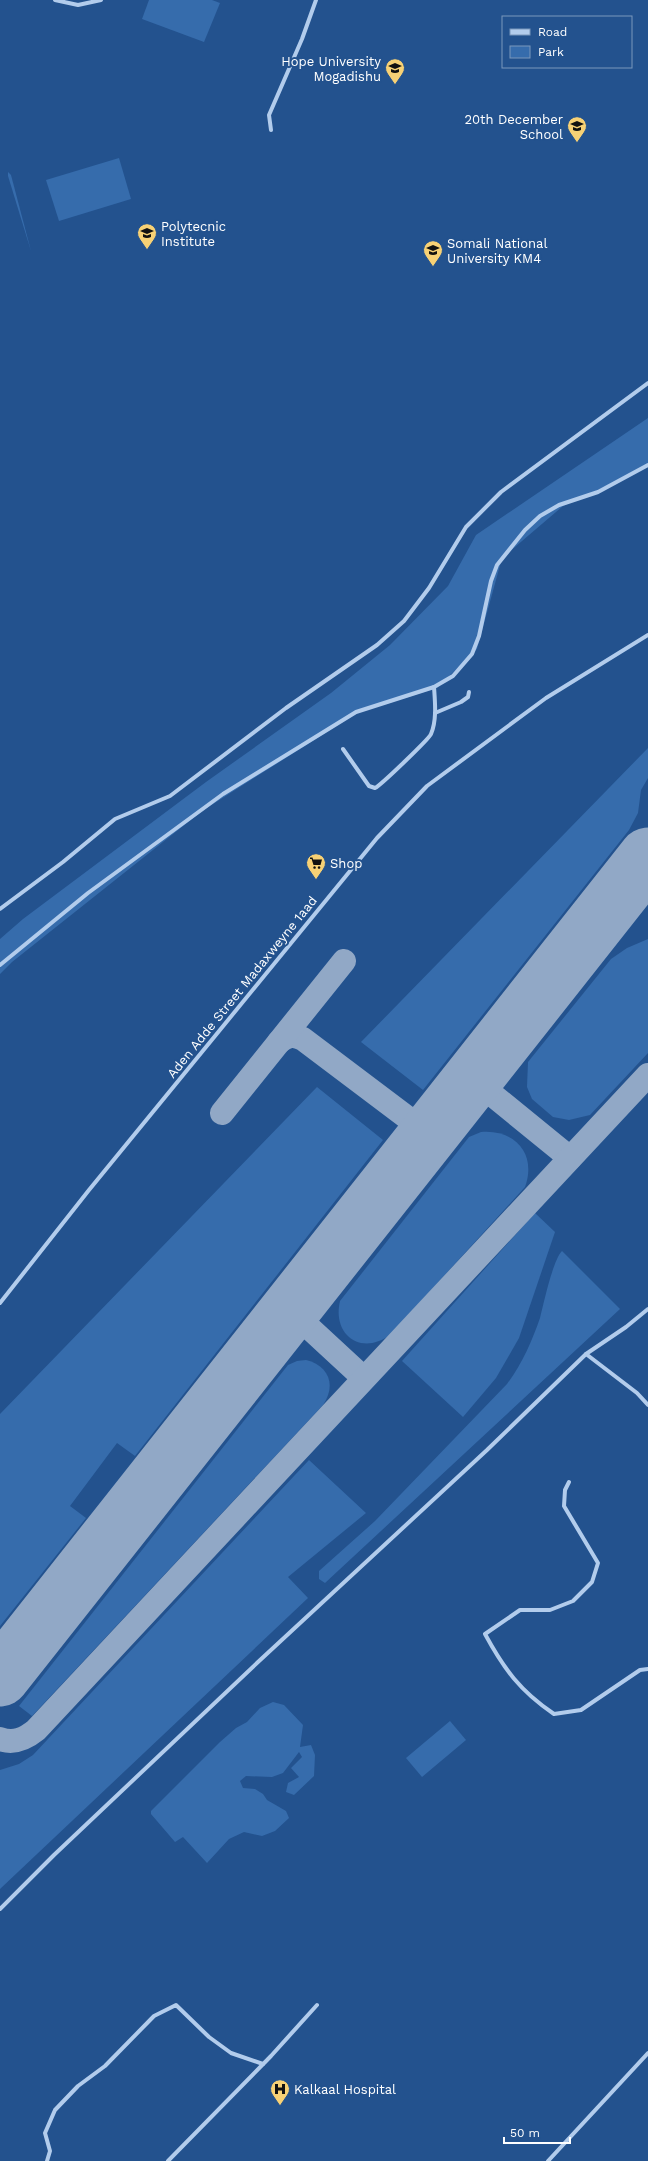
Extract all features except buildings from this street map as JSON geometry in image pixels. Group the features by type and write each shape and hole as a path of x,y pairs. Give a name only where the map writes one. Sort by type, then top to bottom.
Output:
{"street":[{"path":"55,0 78,5 101,0"},
{"path":"271,130 269,115 290,67 316,0"},
{"path":"0,910 63,862 115,819 170,796 286,708 377,645 404,621 429,588 466,527 501,492 648,383"},
{"path":"0,965 94,888 223,794 356,712 434,687 453,676 472,654 479,636 493,576 510,546 540,516 560,505 598,492 648,465"},
{"name":"Aden Adde Street Madaxweyne 1aad","path":"0,1303 173,1087 382,833 433,782 546,698 648,635"},
{"path":"343,749 368,786 375,788 382,784 392,772 431,735 435,712 434,687"},
{"path":"435,712 461,702 468,697 469,692"},
{"path":"0,1909 59,1850 487,1450 586,1354 626,1327 648,1309"},
{"path":"586,1354 637,1392 648,1405"},
{"path":"569,1482 565,1490 564,1506 598,1563 592,1582 573,1601 550,1610 520,1610 485,1634 502,1665 532,1699 554,1714 582,1710 640,1670 648,1669"},
{"path":"47,2161 50,2151 46,2133 55,2110 78,2086 105,2066 154,2016 176,2005 209,2037 231,2053 263,2064"},
{"path":"168,2161 263,2064 317,2005"},
{"path":"548,2161 648,2053"}],"green space":[{"path":"149,0 212,0 220,3 204,42 142,19"},
{"path":"119,158 131,199 59,221 46,180"},
{"path":"8,172 11,175 31,251 8,176"},
{"path":"648,418 648,467 563,506 502,558 477,649 437,688 357,713 202,811 12,962 0,974 0,939 23,919 206,782 331,693 390,645 448,586 476,535"},
{"path":"648,748 648,778 641,790 638,813 629,830 423,1090 361,1042"},
{"path":"648,939 648,1053 590,1115 569,1120 553,1117 532,1099 527,1087 528,1062 611,959 627,948"},
{"path":"317,1087 383,1140 135,1456 117,1443 70,1506 86,1518 0,1626 0,1414"},
{"path":"481,1132 493,1132 504,1135 513,1139 520,1146 525,1154 528,1164 528,1175 525,1187 390,1335 379,1341 369,1343 351,1339 340,1324 340,1301 469,1137"},
{"path":"535,1213 555,1232 519,1338 496,1378 463,1417 402,1361"},
{"path":"562,1251 620,1309 325,1583 319,1579 319,1571 375,1521 507,1384 522,1360 534,1335 555,1263"},
{"path":"306,1360 320,1366 328,1377 330,1383 329,1390 323,1405 32,1716 19,1706 288,1365 297,1361"},
{"path":"309,1460 366,1513 288,1577 308,1598 0,1889 0,1770 19,1764 33,1755"},
{"path":"273,1702 284,1705 303,1725 300,1747 311,1745 315,1755 314,1776 294,1795 286,1792 288,1783 299,1777 291,1768 302,1757 299,1752 283,1773 272,1777 246,1776 240,1781 243,1788 255,1789 263,1794 267,1800 286,1811 289,1818 275,1831 262,1836 244,1832 229,1839 207,1863 183,1837 175,1842 151,1814 151,1811 220,1742 236,1728 247,1722 260,1708"},
{"path":"450,1721 466,1740 422,1777 406,1758"}],"taxiway":[{"path":"222,1113 344,961"},
{"path":"279,1042 291,1036 297,1036 303,1039 429,1134"},
{"path":"0,1739 15,1741 28,1736 36,1730 648,1075"},
{"path":"473,1079 570,1158"},
{"path":"290,1310 356,1371"}],"runway":[{"path":"0,1677 648,857"}],"place":[{"name":"Hope University Mogadishu","path":"395,85"},
{"name":"20th December School","path":"577,143"},
{"name":"Polytecnic Institute","path":"147,250"},
{"name":"Somali National University KM4","path":"433,267"},
{"name":"Shop","path":"316,880"},
{"name":"Kalkaal Hospital","path":"280,2106"}]}
